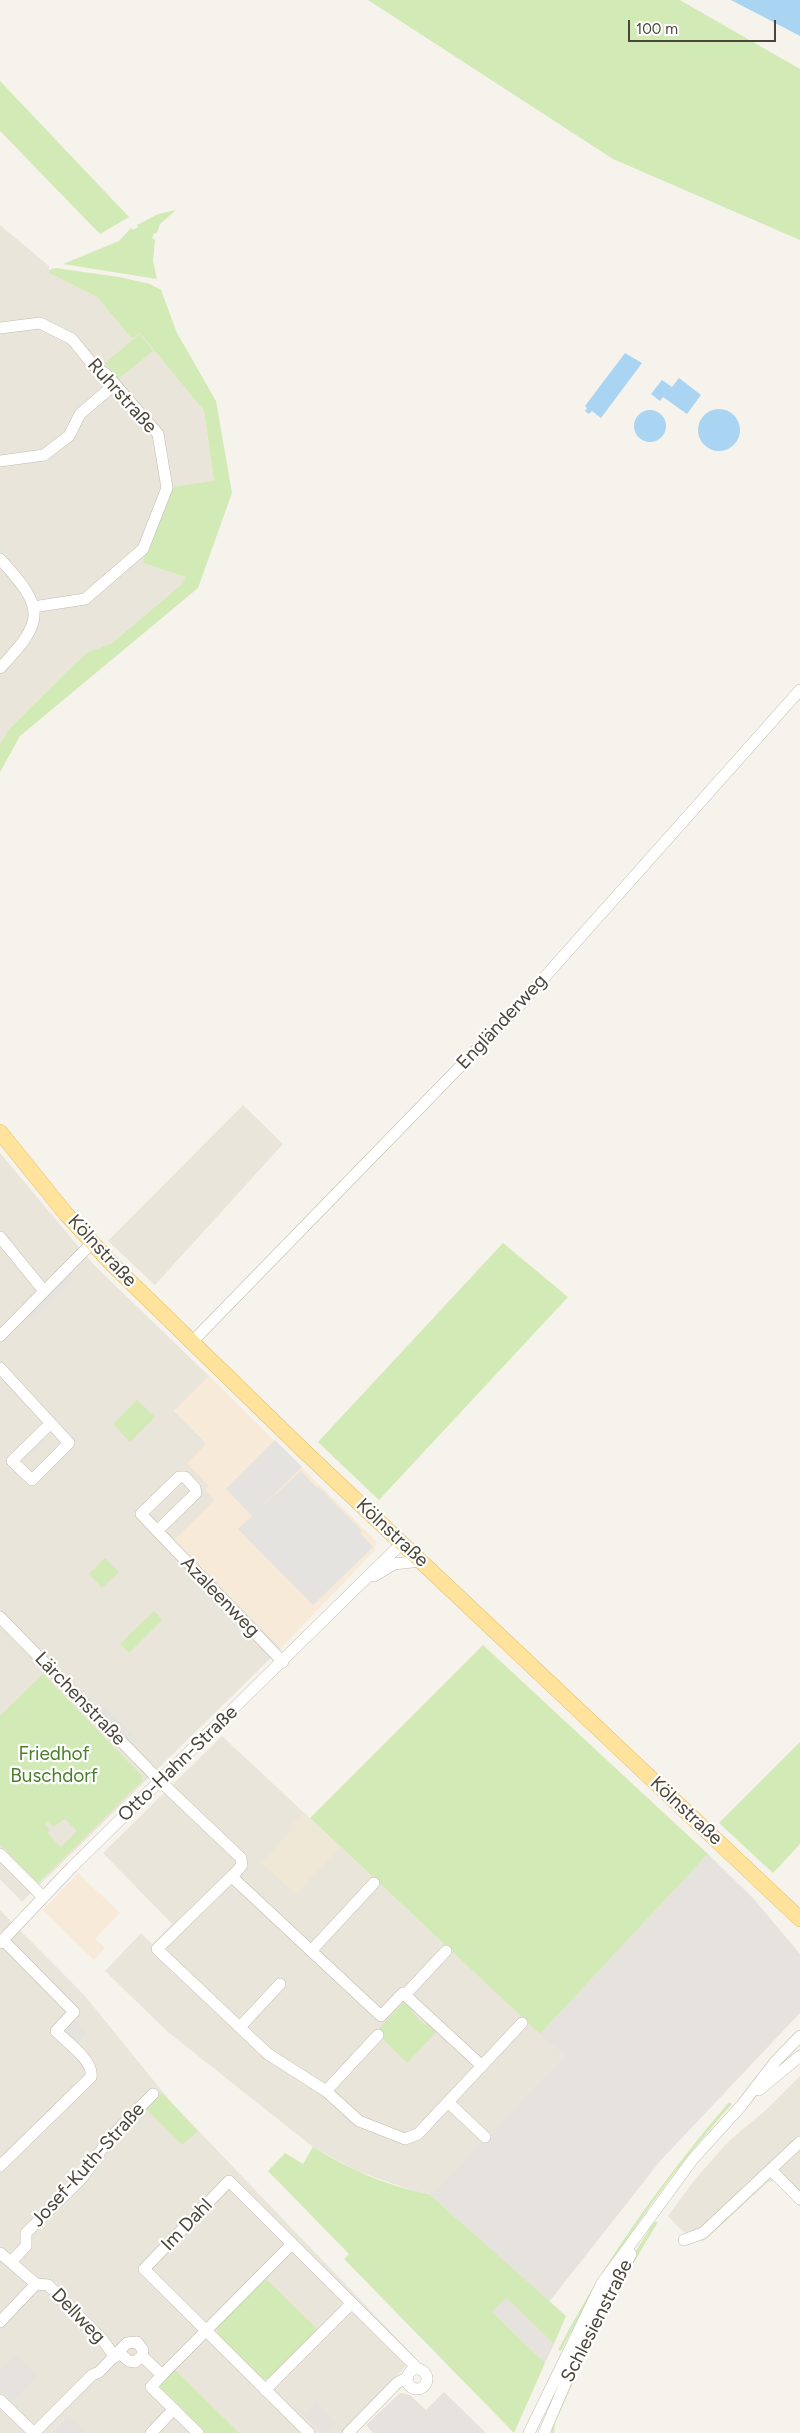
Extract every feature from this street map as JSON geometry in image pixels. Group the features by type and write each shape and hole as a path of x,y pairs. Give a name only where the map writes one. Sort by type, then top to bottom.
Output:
{"main road":[{"name":"Kölnstraße","path":"0,1132 22,1161 92,1243 192,1342 420,1561 800,1919"}],"street":[{"name":"Ruhrstraße","path":"0,328 40,323 72,339 93,365 107,375 158,434 167,488 143,549 85,599 34,607"},
{"path":"0,461 44,455 69,436 80,414 115,384"},
{"path":"0,559 22,583 34,607 30,634 0,668"},
{"name":"Engländerweg","path":"192,1342 518,1006 800,690"},
{"path":"0,1237 44,1291"},
{"path":"0,1336 92,1243"},
{"path":"0,1368 70,1443 32,1480 12,1461 51,1423"},
{"name":"Azaleenweg","path":"157,1531 196,1493 195,1488 185,1477 178,1477 141,1514 157,1531 283,1662"},
{"name":"Otto-Hahn-Straße","path":"1,1942 43,1897 283,1662 402,1542"},
{"name":"Otto-Hahn-Straße","path":"358,1587 394,1564 420,1561"},
{"name":"Lärchenstraße","path":"0,1617 160,1781 241,1858 242,1865 232,1877"},
{"path":"0,1854 43,1897"},
{"path":"446,1951 405,1995 403,1993 381,2016 232,1877 157,1949 268,2054 326,2090 359,2122 405,2139 418,2134 522,2023"},
{"path":"311,1950 374,1883"},
{"path":"0,2166 91,2077 92,2072 88,2063 56,2031 74,2012 1,1942"},
{"path":"240,2027 280,1984"},
{"path":"405,1995 482,2066"},
{"path":"326,2090 378,2035"},
{"name":"Schlesienstraße","path":"534,2430 602,2283 693,2159 741,2106 775,2062 800,2036"},
{"name":"Schlesienstraße","path":"741,2106 800,2056"},
{"name":"Josef-Kuth-Straße","path":"11,2262 26,2246 26,2233 83,2177 108,2140 153,2094"},
{"path":"449,2103 485,2136"},
{"path":"684,2240 704,2233 800,2142"},
{"path":"771,2170 800,2199"},
{"name":"Im Dahl","path":"309,2433 144,2270 229,2182 418,2369"},
{"name":"Schlesienstraße","path":"544,2433 586,2335 654,2210"},
{"path":"198,2433 151,2386 292,2244"},
{"name":"Dellweg","path":"0,2252 36,2284 48,2285 117,2354"},
{"name":"Dellweg","path":"0,2322 36,2284"},
{"path":"265,2390 352,2303"},
{"path":"0,2400 34,2433 92,2374 99,2372 127,2343 133,2342 141,2346 142,2356 162,2375"},
{"path":"117,2354 132,2362 142,2356"},
{"path":"348,2433 396,2383 408,2377 412,2371 418,2369 426,2375 427,2382 423,2387 413,2388 408,2383 408,2377"},
{"path":"151,2433 174,2410"}],"shaded area":[{"path":"0,225 49,266 49,273 97,297 132,339 140,333 204,411 214,481 146,564 185,577 183,583 112,643 86,653 8,730 0,744"},
{"path":"243,1105 283,1144 155,1285 108,1241"},
{"path":"0,1153 94,1265 209,1376 174,1411 207,1444 209,1486 206,1490 215,1500 175,1540 281,1648 22,1902 0,1879"},
{"path":"67,1275 73,1280 34,1319 29,1314"},
{"path":"209,1376 376,1541 375,1550 281,1648 174,1540 215,1500 205,1490 209,1486 187,1463 207,1443 174,1411"},
{"path":"275,1440 302,1467 258,1510 301,1471 362,1531 360,1533 373,1547 313,1605 238,1529 252,1516 226,1489"},
{"path":"106,1708 138,1741 133,1746 101,1714"},
{"path":"222,1736 564,2056 434,2194 417,2192 359,2172 313,2147 168,2032 105,1971 141,1933 152,1944 172,1924 103,1853"},
{"path":"303,1812 340,1847 296,1894 261,1863 293,1829 290,1826"},
{"path":"708,1854 753,1898 800,1954 800,2013 661,2160 549,2302 429,2194 434,2193 564,2056 540,2034"},
{"path":"78,1873 120,1913 95,1939 105,1948 94,1960 43,1910"},
{"path":"0,1910 85,1996 171,2102 414,2356 349,2433 0,2433"},
{"path":"74,2020 87,2033 76,2043 63,2030"},
{"path":"800,2076 800,2207 774,2181 768,2182 703,2242 680,2229 668,2216 696,2178 730,2140 766,2110"},
{"path":"506,2298 554,2344 545,2363 492,2312"},
{"path":"16,2355 37,2376 12,2401 0,2389 0,2371"},
{"path":"444,2392 486,2433 373,2433 366,2425 400,2393 410,2395 426,2410"},
{"path":"316,2402 337,2423 327,2433 322,2433 304,2415"},
{"path":"69,2415 87,2433 51,2433"}],"green space":[{"path":"368,0 680,0 800,69 800,240 613,159"},
{"path":"0,81 129,217 100,234 0,131"},
{"path":"176,210 160,224 157,233 154,233 152,238 155,240 153,261 157,279 63,264 119,241 131,228 133,230 138,227 137,225 158,214"},
{"path":"56,268 119,277 150,284 161,290 177,333 216,401 232,493 198,588 20,736 0,772 0,744 8,730 86,653 112,643 183,583 185,577 146,564 143,561 172,487 214,481 204,411 140,333 132,339 97,297 49,273 49,270"},
{"path":"140,334 153,351 118,379 105,363"},
{"path":"503,1243 568,1297 379,1500 318,1442"},
{"path":"137,1400 155,1417 130,1442 113,1424"},
{"path":"105,1558 119,1572 102,1588 89,1574"},
{"path":"154,1611 162,1620 129,1653 120,1644"},
{"path":"483,1645 708,1854 540,2034 310,1818"},
{"name":"Friedhof Buschdorf","path":"43,1674 142,1776 142,1781 38,1883 0,1844 0,1716","holes":["65,1819 77,1831 61,1847 47,1833 50,1830 44,1824 47,1821 53,1827"]},
{"path":"800,1742 800,1844 773,1873 719,1823"},
{"path":"405,2003 413,2008 411,2011 425,2025 428,2022 437,2031 407,2063 376,2032"},
{"path":"161,2092 198,2131 182,2145 145,2108"},
{"path":"729,2102 732,2104 683,2162 638,2223 617,2254 561,2351 558,2350 576,2316 636,2221"},
{"path":"313,2147 369,2176 399,2187 429,2194 566,2316 554,2344 506,2298 492,2312 545,2363 514,2433 344,2259 349,2254 268,2171 285,2153 303,2164"},
{"path":"654,2222 658,2222 603,2320 555,2423 554,2433 552,2433 551,2429 585,2349 624,2272"},
{"path":"264,2277 319,2331 268,2380 261,2378 218,2335 216,2326"},
{"path":"175,2370 239,2433 203,2433 183,2413 185,2411 159,2386"}],"water":[{"path":"731,0 800,0 800,36"},
{"path":"625,353 642,363 601,418 592,411 589,414 585,411 587,408 585,406"},
{"path":"679,378 701,395 687,414 663,397 660,401 651,394 662,380 672,387"},
{"path":"719,409 734,415 740,430 734,445 719,451 704,445 698,430 704,415"},
{"path":"650,410 656,411 661,415 665,420 665,432 661,437 656,441 650,442 644,441 639,437 635,432 634,426 635,420 639,415 644,411"}]}
